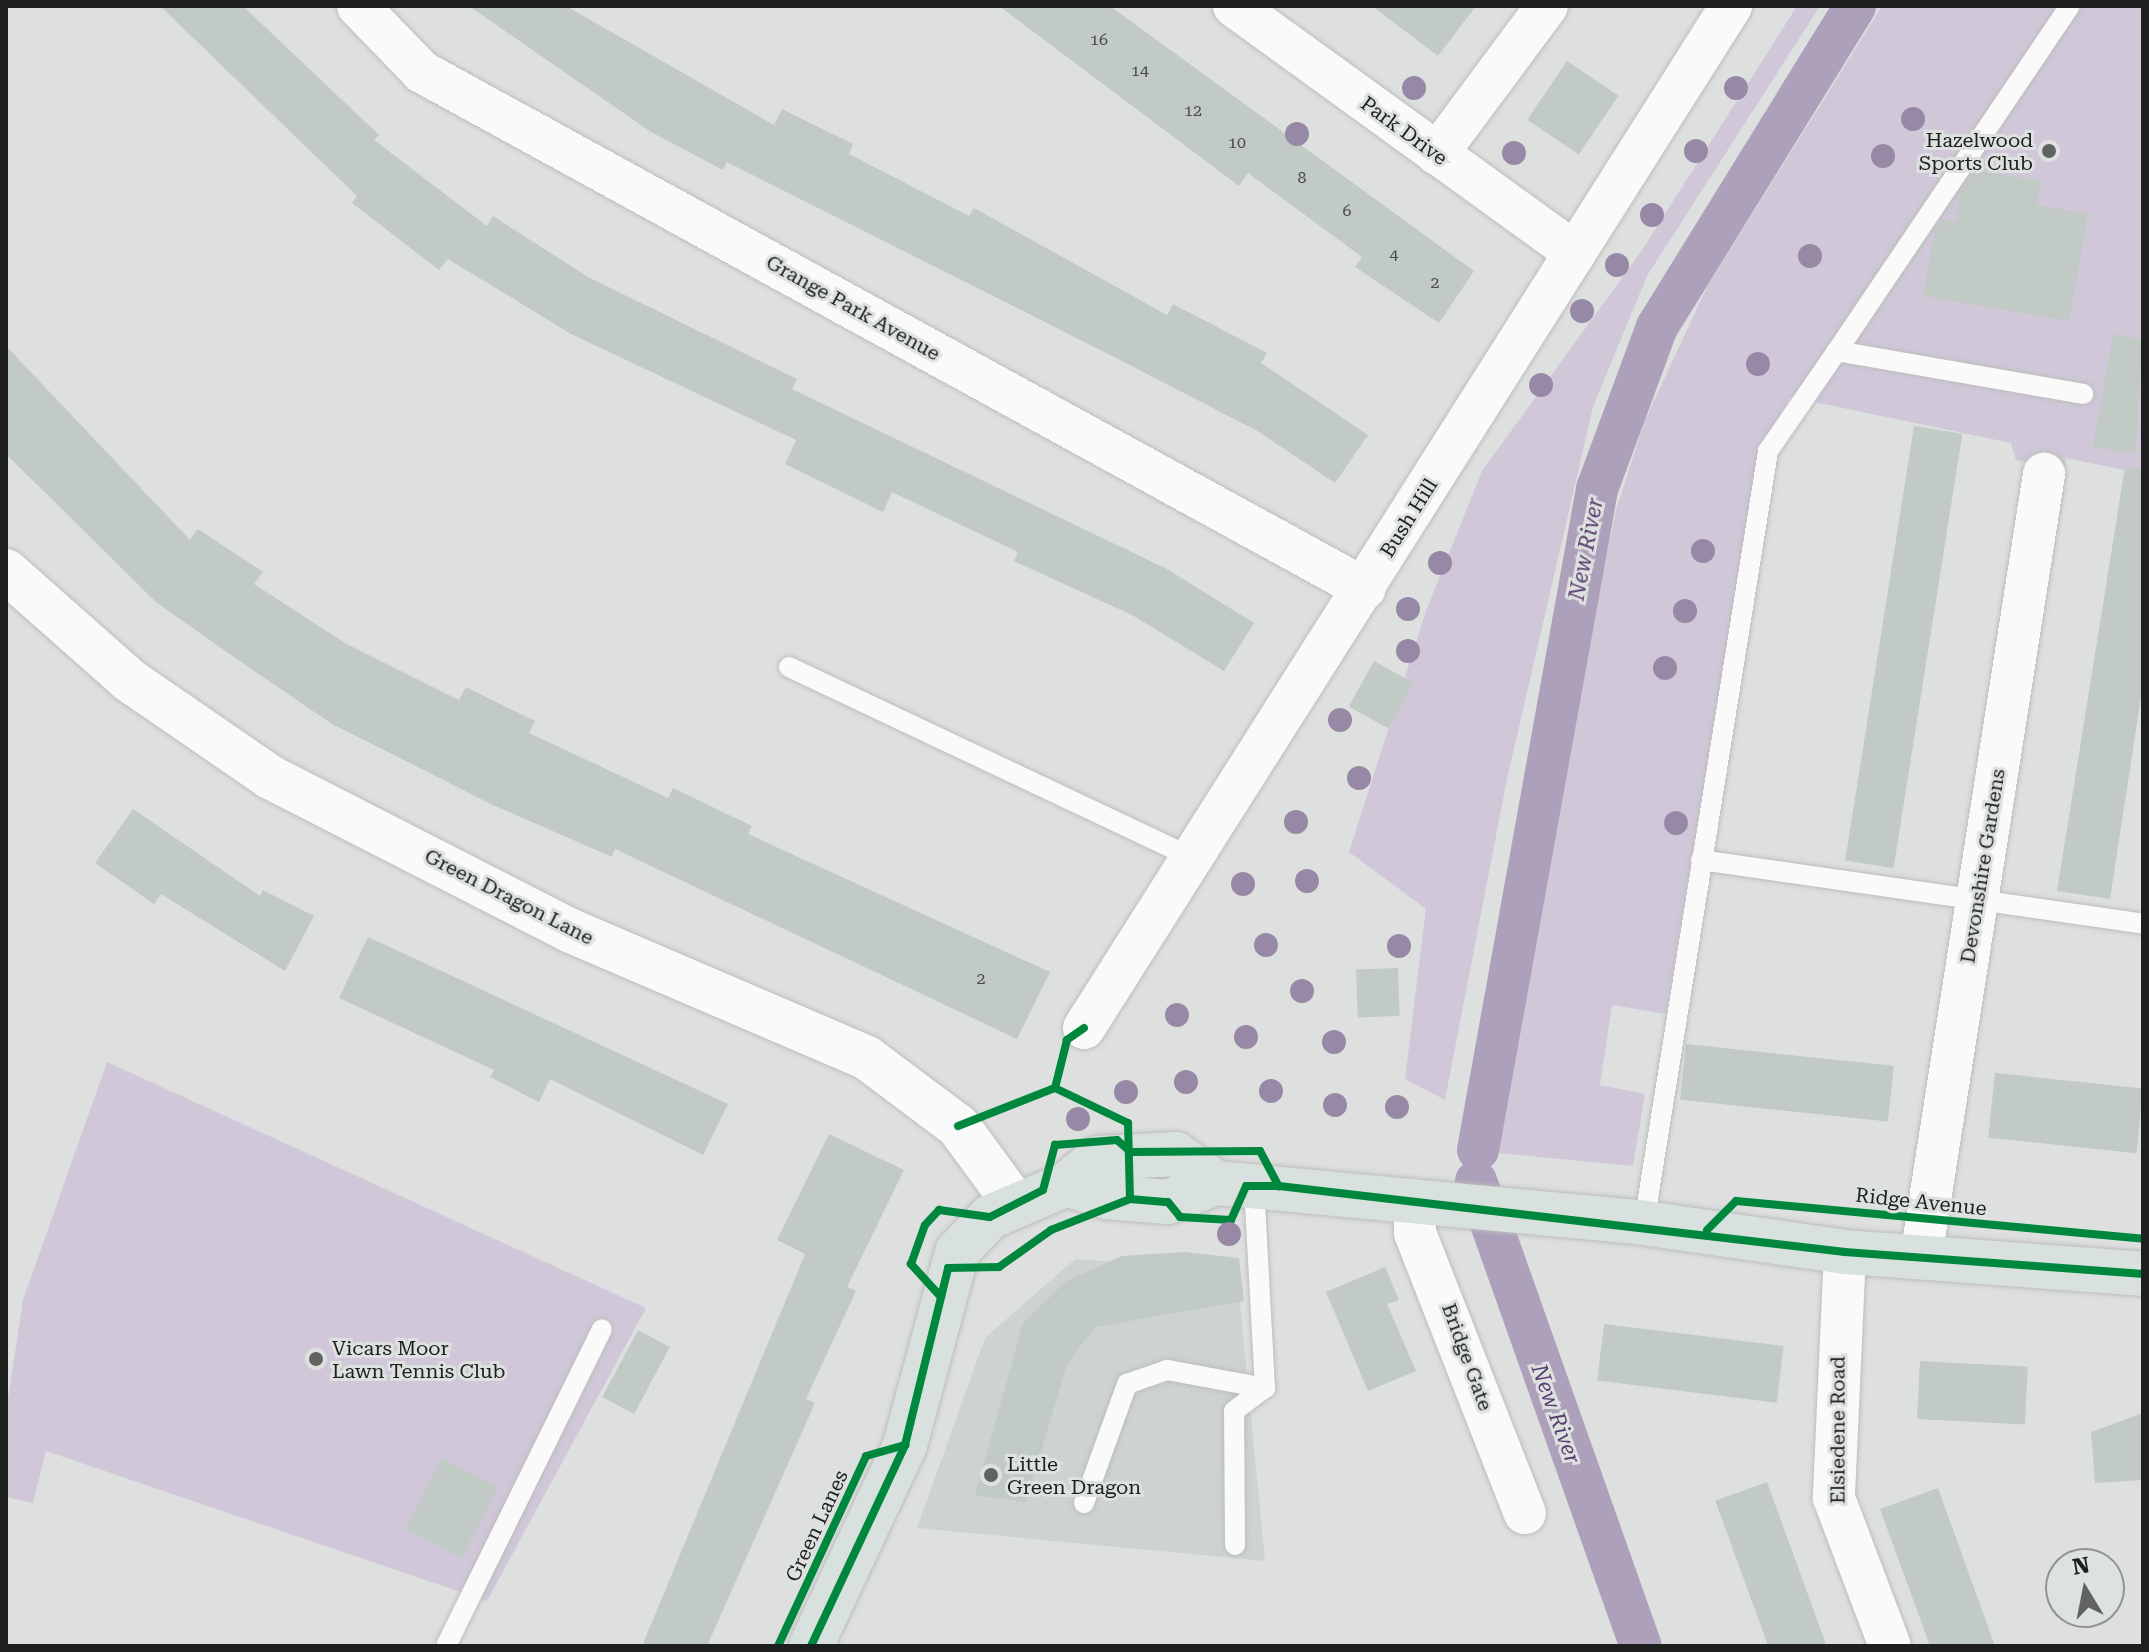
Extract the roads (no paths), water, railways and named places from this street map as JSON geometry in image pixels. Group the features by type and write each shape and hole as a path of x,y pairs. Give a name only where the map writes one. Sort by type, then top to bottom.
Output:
{"main road":[{"path":"811,1646 905,1445 948,1268 990,1217 1067,1184 1106,1197 1168,1202 1235,1184 1644,1223 1845,1252 2143,1274"}],"street":[{"name":"Grange Park Avenue","path":"358,6 422,72 1365,589"},
{"name":"Park Drive","path":"1234,6 1575,253"},
{"path":"1437,154 1547,6"},
{"name":"Bush Hill","path":"1084,1028 1365,589 1731,6"},
{"name":"Devonshire Gardens","path":"1921,1257 2044,474"},
{"name":"Green Dragon Lane","path":"6,571 129,680 270,777 571,931 867,1058 958,1126 1015,1204"},
{"name":"Bridge Gate","path":"1415,1201 1415,1233 1525,1513"},
{"name":"Elsiedene Road","path":"1845,1252 1834,1498 1890,1646"}],"lane":[{"path":"1644,1223 1768,451 2070,6"},
{"path":"1837,351 2083,394"},
{"path":"789,667 1191,857"},
{"path":"1701,860 1978,903 2143,924"},
{"path":"1235,1184 1265,1388"},
{"path":"446,1646 602,1329"},
{"path":"1084,1503 1127,1384 1167,1370 1265,1388"},
{"path":"1235,1545 1234,1411 1265,1388"}],"waterway":[{"name":"New River","path":"1478,1150 1597,489 1657,327 1855,6"},
{"name":"New River","path":"1476,1181 1641,1646"}],"place":[{"name":"Hazelwood Sports Club","path":"2049,151"},
{"name":"Vicars Moor Lawn Tennis Club","path":"316,1359"},
{"name":"Little Green Dragon","path":"991,1475"}]}
